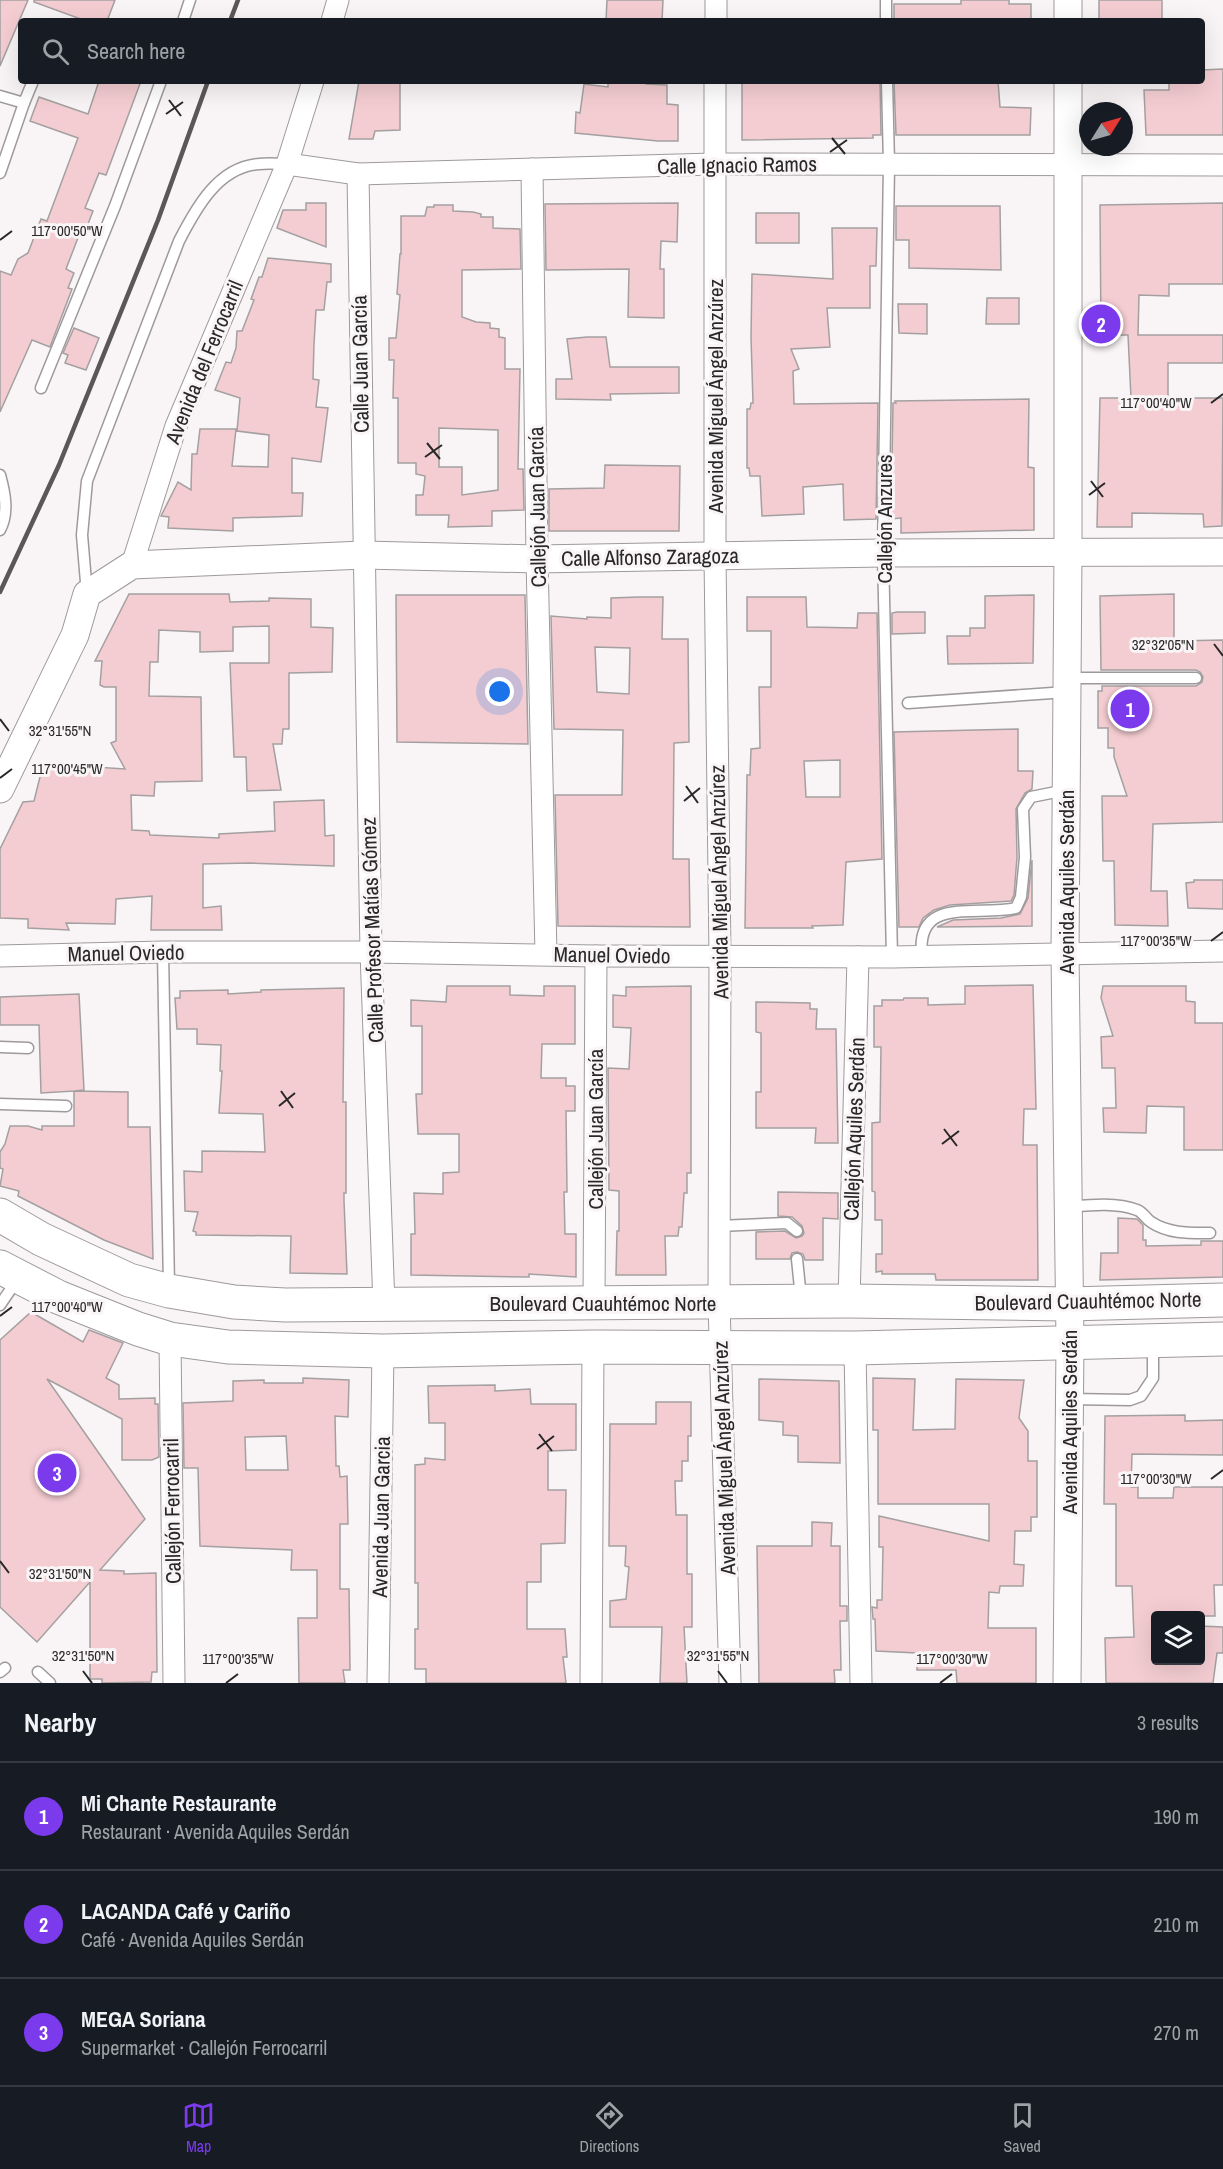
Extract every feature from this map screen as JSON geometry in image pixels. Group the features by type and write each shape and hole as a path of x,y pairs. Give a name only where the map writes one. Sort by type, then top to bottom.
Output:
{"main road":[{"name":"Boulevard Cuauhtémoc Norte","path":"0,1215 41,1239 129,1280 169,1291 234,1302 285,1305 849,1301 1068,1304 1223,1299"},
{"name":"Boulevard Cuauhtémoc Norte","path":"9,1272 58,1297 110,1319 170,1339 228,1347 383,1351 593,1347 855,1348 1223,1339"}],"street":[{"path":"333,18 338,0"},
{"path":"716,0 716,18"},
{"path":"1068,0 1068,18"},
{"name":"Avenida del Ferrocarril","path":"132,565 176,426 287,164 312,84"},
{"name":"Avenida Miguel Ángel Anzúrez","path":"715,84 715,556 720,956 719,1303 730,1683"},
{"name":"Avenida Aquiles Serdán","path":"1067,1683 1070,1399 1065,952 1068,84"},
{"name":"Calle Ignacio Ramos","path":"287,164 358,174 714,164 1223,165"},
{"name":"Callejón Juan García","path":"532,169 537,559 546,954"},
{"name":"Calle Juan García","path":"358,174 363,555"},
{"name":"Calle Alfonso Zaragoza","path":"132,565 363,555 537,559 883,553 1223,552"},
{"name":"Calle Profesor Matías Gómez","path":"363,555 371,952 384,1305"},
{"path":"0,789 75,635 87,594 132,565"},
{"name":"Manuel Oviedo","path":"0,956 163,952 371,952 596,956 892,957 1065,952 1223,951"},
{"name":"Callejón Juan García","path":"594,1303 596,956"},
{"name":"Callejón Aquiles Serdán","path":"849,1301 858,957"},
{"name":"Callejón Ferrocarril","path":"170,1339 174,1683"},
{"path":"591,1683 593,1347"},
{"path":"855,1348 861,1683"},
{"name":"Avenida Juan Garcia","path":"378,1683 383,1351"}],"lane":[{"path":"184,18 190,0"},
{"path":"886,0 886,18"},
{"path":"0,173 32,84"},
{"path":"41,388 115,206 159,84"},
{"name":"Callejón Anzures","path":"887,84 889,164 883,553 892,957"},
{"path":"0,96 24,104"},
{"path":"87,594 82,535 87,481 179,241 196,208 226,174 257,164 287,164"},
{"path":"0,475 6,496 3,525 0,530"},
{"path":"908,703 1067,685 1196,678"},
{"path":"922,956 920,940 935,916 949,913 1002,912 1016,908 1021,897 1025,857 1023,809 1031,797 1066,790"},
{"path":"163,952 169,1291"},
{"path":"0,1047 28,1048"},
{"path":"0,1104 66,1106"},
{"path":"1068,1207 1097,1204 1129,1208 1139,1210 1150,1222 1179,1233 1210,1233"},
{"path":"719,1226 788,1223 797,1231"},
{"path":"797,1259 801,1302"},
{"path":"0,1305 9,1272"},
{"path":"1070,1399 1130,1400 1141,1396 1153,1378 1154,1341"},
{"path":"38,1672 50,1683"}],"building":[{"path":"0,0 28,0 20,18 18,18 18,24 0,66"},
{"path":"34,0 115,0 108,18 78,18 34,2"},
{"path":"607,0 663,0 662,18 606,18"},
{"path":"961,0 1009,0 1009,4 1031,4 1031,18 894,18 894,4 961,4"},
{"path":"1099,0 1162,0 1162,18 1099,18"},
{"path":"1223,69 1223,135 1146,135 1144,90 1169,90 1169,84 1205,84 1205,70"},
{"path":"98,84 140,84 106,175 99,173 85,208 93,211 85,232 81,230 66,269 74,273 68,288 72,289 50,347 32,340 0,412 0,271 11,275 18,259 28,253 41,219 47,221 78,138 30,121 39,97 88,114"},
{"path":"358,84 400,84 400,130 375,131 373,139 349,139"},
{"path":"584,84 608,87 608,84 667,85 667,104 678,105 678,141 575,133 576,112 580,113"},
{"path":"742,84 880,84 881,135 873,135 873,138 742,140"},
{"path":"894,84 998,84 1000,107 1031,108 1030,135 896,135"},
{"path":"306,203 326,203 326,247 277,228 283,210 306,210"},
{"path":"678,203 677,242 661,241 660,269 664,269 664,318 628,317 629,269 546,270 545,204"},
{"path":"1223,203 1223,284 1169,284 1169,296 1139,295 1138,335 1223,335 1223,363 1168,363 1168,398 1223,398 1222,526 1204,527 1203,514 1132,513 1132,527 1097,527 1100,398 1131,398 1128,335 1101,335 1100,205"},
{"path":"434,205 453,205 453,211 473,212 481,214 481,217 493,217 493,228 520,229 521,269 462,270 462,317 476,322 490,323 490,328 499,329 499,337 505,338 505,369 520,369 518,469 523,469 524,510 492,511 492,526 448,527 449,515 416,515 416,495 423,495 425,476 416,474 416,463 398,463 398,398 393,398 394,360 389,360 389,338 396,338 400,295 397,294 401,254 401,216 425,216 427,207 434,207","holes":["439,428 498,430 498,490 462,495 462,467 439,467"]},
{"path":"896,206 1000,206 1001,270 909,268 909,240 896,240"},
{"path":"756,213 799,213 799,243 756,243"},
{"path":"832,228 877,228 876,266 870,266 870,308 827,308 830,347 791,349 799,369 793,371 794,404 878,403 876,519 844,520 843,484 803,487 804,514 762,516 760,476 750,476 749,468 747,468 747,409 750,409 753,403 752,274 833,279"},
{"path":"268,258 331,264 331,282 327,282 324,310 316,310 314,344 313,379 319,380 316,407 328,408 321,462 292,458 292,493 303,493 302,516 233,518 233,531 168,528 169,517 161,516 178,482 191,490 192,454 197,454 200,429 236,429 232,466 268,467 269,435 237,431 240,398 215,390 226,362 231,363 236,348 237,331 242,331 254,300 251,299"},
{"path":"987,298 1019,298 1019,324 986,324"},
{"path":"898,304 927,304 927,334 899,333"},
{"path":"74,328 99,338 86,370 65,363 68,355 63,353"},
{"path":"606,337 610,367 679,367 679,393 610,394 611,400 556,399 556,379 572,379 567,339"},
{"path":"1029,399 1028,467 1034,468 1034,530 901,533 901,518 891,519 893,403 896,403 895,401"},
{"path":"605,465 680,466 679,531 549,531 549,489 604,488"},
{"path":"129,594 229,594 230,602 269,601 269,598 311,599 311,627 333,628 332,672 289,673 289,729 283,729 282,744 273,744 281,790 247,791 246,757 234,757 230,663 269,663 269,626 233,627 233,651 200,652 200,632 159,630 158,662 150,662 149,696 201,697 202,781 155,782 154,796 131,795 132,830 149,831 150,835 219,838 219,834 275,831 274,802 324,800 325,836 334,835 334,866 203,864 203,908 221,906 222,930 151,930 152,896 116,899 115,924 66,923 69,930 28,928 28,919 0,918 0,849 23,802 34,801 41,773 44,774 47,765 79,772 79,766 125,769 111,743 116,741 116,687 100,685 102,661 95,661"},
{"path":"1174,594 1174,641 1223,640 1223,822 1153,824 1151,891 1167,891 1168,926 1115,925 1114,861 1103,861 1102,796 1127,796 1114,757 1114,748 1108,748 1108,728 1098,728 1098,691 1102,691 1102,686 1196,686 1202,682 1203,677 1196,670 1101,670 1100,596"},
{"path":"396,595 525,595 528,744 397,742"},
{"path":"1034,595 1033,663 948,664 947,636 970,636 970,628 985,628 985,596"},
{"path":"663,597 662,639 688,639 689,742 674,743 673,859 689,859 690,927 558,926 555,795 622,795 623,730 554,729 551,616 611,618 611,598","holes":["595,647 630,648 629,694 597,692"]},
{"path":"747,597 806,597 807,627 857,628 858,613 877,613 882,859 846,862 843,925 812,926 813,928 745,928 747,775 750,775 751,749 760,748 759,687 771,687 771,631 747,631","holes":["840,760 840,797 806,797 804,761"]},
{"path":"925,612 925,633 892,634 892,613"},
{"path":"1018,729 1018,771 1033,771 1032,789 1025,793 1016,809 1017,857 1014,895 1011,901 950,905 934,910 923,918 919,927 899,927 894,732"},
{"path":"1032,860 1032,926 937,927 953,920 1001,918 1020,914 1028,898"},
{"path":"1194,880 1223,880 1223,909 1188,908 1186,883 1194,882"},
{"path":"1033,985 1036,1109 1024,1109 1023,1145 1037,1145 1038,1280 936,1280 935,1274 876,1272 876,1254 882,1254 882,1220 875,1220 875,1192 872,1191 872,1123 880,1122 881,1047 874,1047 874,1006 882,1006 882,1000 903,1000 904,998 928,998 928,1005 965,1004 965,986"},
{"path":"447,986 510,986 510,995 544,996 544,986 575,986 575,1044 542,1044 541,1078 566,1078 566,1086 575,1086 575,1111 566,1111 567,1192 564,1192 565,1234 576,1234 576,1277 529,1274 529,1277 411,1275 411,1234 415,1234 414,1193 443,1194 443,1173 459,1172 459,1134 418,1134 416,1094 422,1094 422,1026 411,1026 411,1000 446,1002"},
{"path":"691,986 691,1173 687,1173 687,1193 684,1193 682,1227 679,1227 678,1236 665,1236 666,1275 616,1275 619,1191 609,1190 608,1068 629,1069 631,1028 613,1027 613,995 626,996 626,987"},
{"path":"1103,986 1186,986 1186,1001 1195,1002 1195,1023 1223,1023 1223,1150 1184,1150 1184,1107 1147,1106 1146,1133 1104,1132 1103,1108 1116,1108 1115,1068 1102,1068 1101,1037 1113,1036 1101,998"},
{"path":"344,988 343,1102 346,1102 346,1193 344,1193 344,1201 347,1274 290,1273 291,1236 196,1235 193,1231 198,1212 185,1211 184,1171 202,1172 202,1151 265,1152 263,1114 219,1113 221,1045 197,1044 197,1029 177,1029 175,998 180,998 180,991 228,990 228,994 261,992 261,990"},
{"path":"79,994 84,1090 41,1093 39,1025 0,1025 0,997"},
{"path":"756,1002 810,1003 810,1009 817,1009 816,1029 836,1029 838,1143 815,1143 816,1128 756,1128 756,1092 761,1092 761,1033 756,1032"},
{"path":"74,1091 128,1092 128,1127 150,1127 153,1259 104,1240 18,1196 19,1191 0,1186 3,1169 0,1168 0,1152 10,1126 28,1126 42,1130 42,1126 74,1126"},
{"path":"778,1192 838,1193 838,1219 823,1218 823,1260 805,1260 803,1254 797,1252 792,1253 790,1259 756,1259 756,1232 785,1231 796,1238 804,1233 802,1226 792,1217 778,1216"},
{"path":"1118,1218 1137,1219 1143,1225 1143,1240 1146,1240 1146,1246 1201,1245 1201,1241 1223,1241 1223,1277 1100,1280 1101,1253 1118,1253"},
{"path":"31,1312 83,1342 89,1330 123,1343 106,1378 119,1385 119,1399 155,1398 155,1404 158,1404 159,1457 152,1460 122,1460 122,1419 47,1379 145,1519 100,1570 124,1571 124,1574 156,1573 157,1672 152,1672 151,1682 102,1683 102,1679 90,1679 90,1582 37,1642 0,1607 0,1340"},
{"path":"303,1378 349,1380 348,1417 335,1416 336,1466 339,1466 340,1477 347,1476 348,1524 340,1524 340,1589 349,1589 350,1670 343,1670 345,1683 299,1683 298,1618 317,1618 317,1570 291,1570 292,1550 200,1546 198,1468 184,1468 183,1403 233,1401 233,1381 264,1380 264,1383 303,1383","holes":["286,1436 288,1470 246,1470 245,1437"]},
{"path":"873,1378 915,1379 913,1430 955,1429 956,1379 1024,1380 1019,1418 1028,1431 1028,1461 1037,1461 1037,1517 1031,1517 1031,1531 1015,1531 1014,1564 1024,1565 1023,1586 1000,1586 999,1593 989,1592 988,1628 1036,1628 1036,1683 957,1683 956,1670 917,1670 917,1653 876,1651 875,1619 873,1619 872,1607 877,1608 877,1600 882,1600 883,1547 879,1547 879,1516 989,1541 989,1504 878,1504 878,1430 873,1430"},
{"path":"759,1379 839,1381 840,1463 798,1462 798,1436 783,1435 783,1422 759,1420"},
{"path":"495,1385 495,1391 530,1389 531,1404 576,1404 576,1450 548,1451 548,1490 566,1490 565,1543 541,1544 541,1582 527,1582 527,1629 565,1629 567,1657 563,1657 566,1683 426,1683 426,1669 415,1669 418,1583 415,1583 415,1465 425,1464 425,1458 445,1460 445,1423 429,1423 428,1386"},
{"path":"656,1402 691,1402 688,1461 682,1461 682,1481 675,1481 676,1515 687,1515 687,1574 692,1574 692,1627 684,1627 687,1683 660,1683 662,1627 610,1627 610,1601 626,1599 629,1567 625,1566 626,1546 609,1546 610,1424 656,1424"},
{"path":"1185,1415 1185,1421 1223,1420 1223,1455 1132,1454 1131,1487 1138,1487 1138,1498 1173,1498 1174,1487 1223,1487 1223,1585 1214,1585 1215,1616 1205,1616 1205,1611 1151,1611 1151,1665 1205,1665 1205,1626 1223,1627 1223,1653 1217,1653 1213,1683 1106,1683 1105,1638 1134,1637 1132,1586 1116,1586 1116,1504 1104,1504 1105,1416"},
{"path":"812,1522 832,1523 831,1546 840,1546 840,1606 847,1606 847,1621 840,1621 841,1670 834,1670 835,1683 759,1683 757,1546 812,1546"}],"railway":[{"path":"231,18 238,0"},
{"path":"0,592 59,465 158,220 207,84"}],"place":[{"name":"LACANDA Café y Cariño","path":"1101,324"},
{"name":"Mi Chante Restaurante","path":"1130,709"},
{"name":"MEGA Soriana","path":"57,1473"}]}
